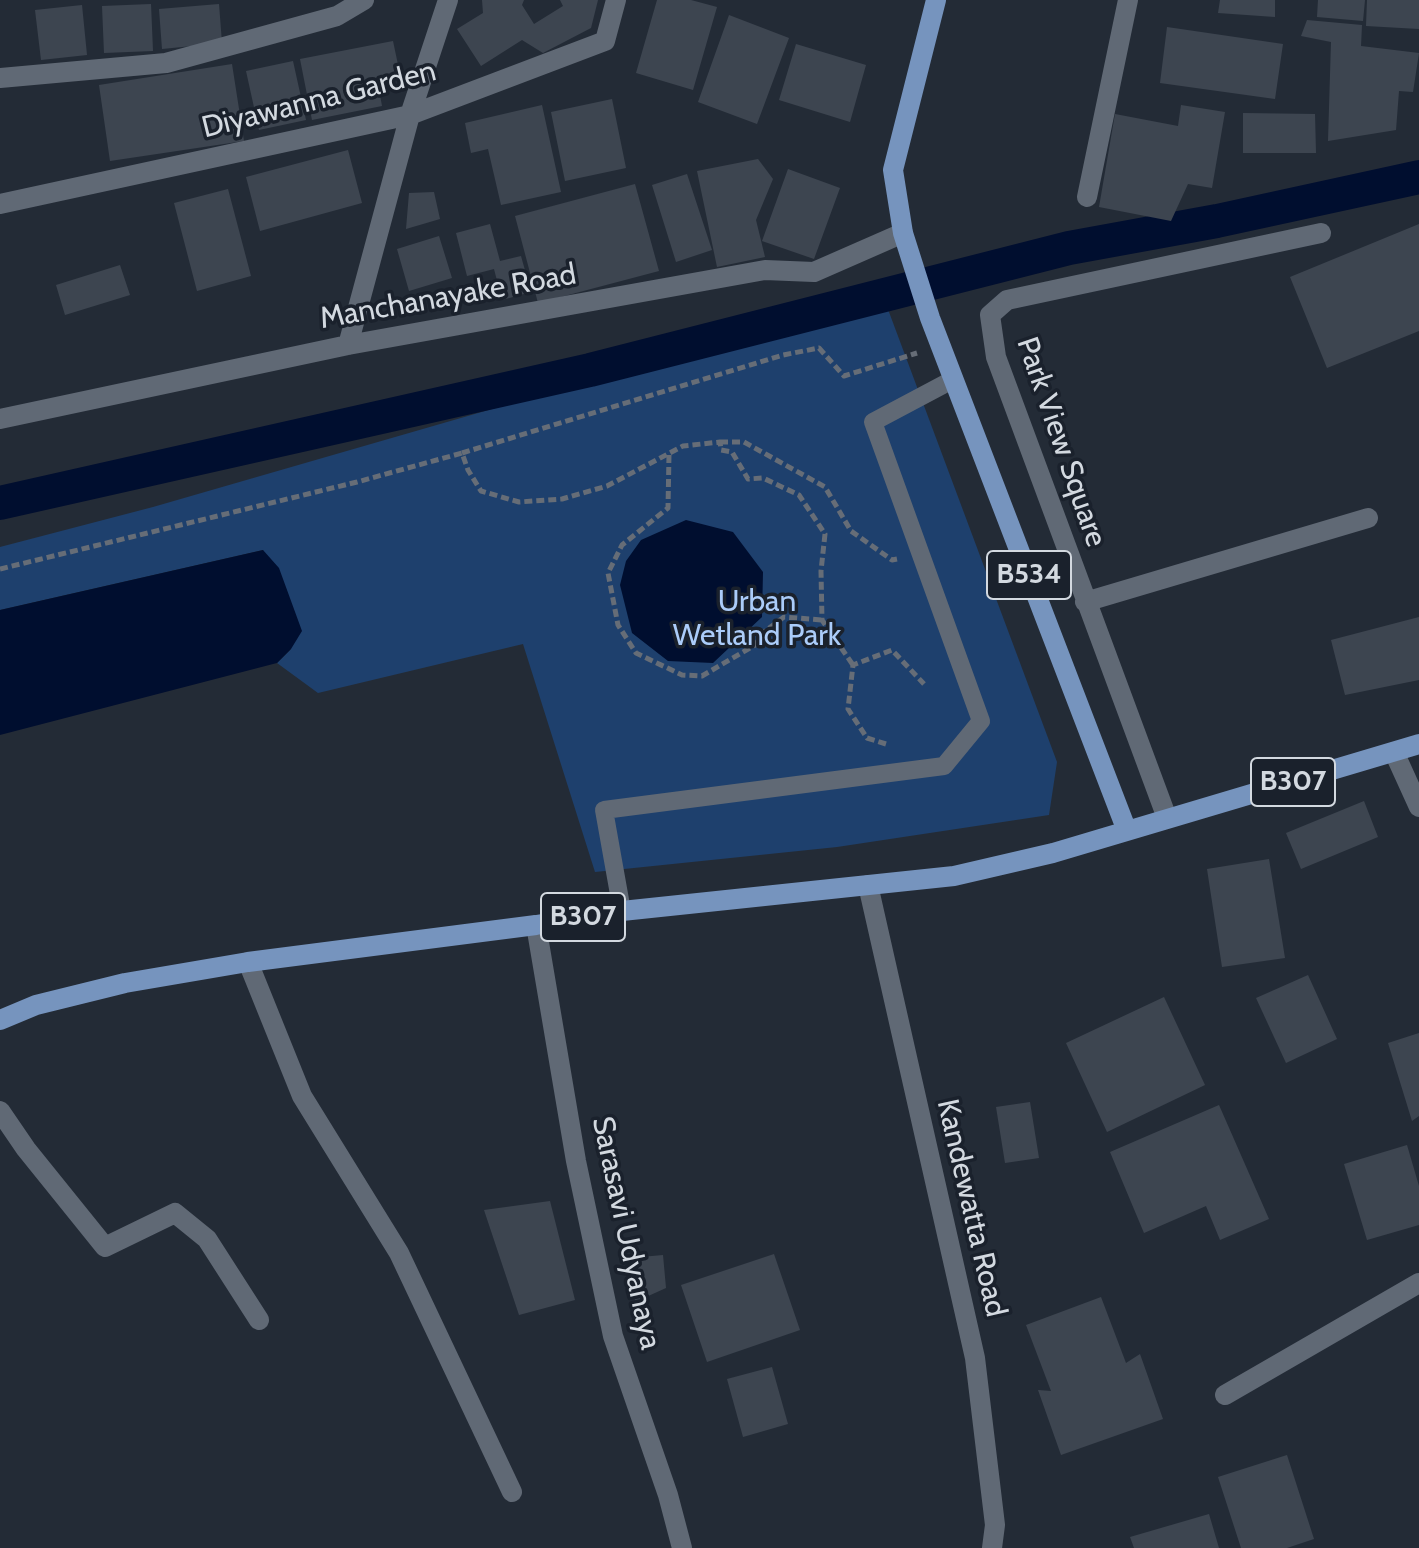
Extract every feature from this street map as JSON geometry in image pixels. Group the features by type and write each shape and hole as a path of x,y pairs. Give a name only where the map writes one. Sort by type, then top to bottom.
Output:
{"main road":[{"name":"B534","path":"936,0 893,170 903,233 940,345 1127,831"},
{"name":"B307","path":"0,1020 36,1005 125,983 248,962 622,911 954,876 1003,866 1127,831 1419,744"}],"street":[{"path":"0,78 166,63 337,16 364,0"},
{"path":"348,345 410,115 448,0"},
{"name":"Diyawanna Garden","path":"0,204 410,115 605,41 616,0"},
{"path":"1087,197 1128,0"},
{"name":"Manchanayake Road","path":"0,419 348,345 765,270 814,272 903,233"},
{"name":"Park View Square","path":"1167,818 996,357 990,315 1007,300 1321,233"},
{"path":"1085,602 1368,518"},
{"path":"1394,752 1419,807"},
{"name":"Kandewatta Road","path":"868,885 975,1358 995,1525 992,1548"},
{"name":"Sarasavi Udyanaya","path":"536,925 576,1161 613,1336 668,1495 682,1548"},
{"path":"248,962 302,1096 399,1253 512,1492"},
{"path":"0,1111 26,1149 105,1247 175,1213 207,1239 259,1320"},
{"path":"1225,1395 1419,1283"}],"lane":[{"path":"622,911 604,810 944,766 981,721 873,422 954,379"}],"path":[{"path":"0,569 357,482 783,355 819,348 844,376 940,345"},
{"path":"720,442 721,450 732,452 748,479 763,478 799,495 825,534 821,571 822,620 853,665 848,709 867,738 886,744"},
{"path":"462,453 481,491 519,502 562,499 607,486 683,446 744,442 825,487 851,531 892,560 904,559"},
{"path":"669,455 668,508 622,545 608,573 618,625 636,653 682,675 702,676 755,645 765,631 784,617 822,620"},
{"path":"853,665 892,650 924,684"}],"green space":[{"name":"Urban Wetland Park","path":"883,296 1057,762 1049,815 837,847 595,872 523,644 318,693 277,663 291,649 263,550 0,610 0,547 153,507"}],"shaded area":[{"path":"686,520 733,532 763,572 762,617 713,663 668,661 632,633 620,585 626,561 641,540"},
{"path":"263,550 279,568 302,631 291,649 277,663 0,735 0,610"}],"building":[{"path":"482,0 524,0 522,5 534,24 563,6 560,0 598,0 591,28 543,53 522,40 481,66 457,29 483,13"},
{"path":"657,0 691,0 717,7 693,90 636,73"},
{"path":"1220,0 1275,0 1275,17 1218,13"},
{"path":"1318,0 1365,0 1363,21 1317,17"},
{"path":"1367,0 1419,0 1419,29 1366,26"},
{"path":"151,4 153,51 104,53 102,6"},
{"path":"219,4 222,43 162,49 159,9"},
{"path":"82,5 87,55 41,60 35,10"},
{"path":"729,15 789,38 757,124 698,102"},
{"path":"1307,20 1362,25 1361,46 1419,53 1413,92 1399,91 1396,130 1328,141 1331,42 1301,36"},
{"path":"1167,27 1283,44 1275,99 1160,83"},
{"path":"393,41 401,79 378,84 382,106 312,120 300,59"},
{"path":"796,44 866,65 850,122 779,100"},
{"path":"293,61 306,120 259,130 246,71"},
{"path":"232,64 244,141 110,161 99,85"},
{"path":"612,99 626,168 565,181 551,112"},
{"path":"542,105 561,192 501,205 488,149 471,153 465,123"},
{"path":"1181,105 1225,112 1212,188 1188,184 1171,221 1099,207 1115,114 1178,126"},
{"path":"1243,113 1315,114 1316,153 1243,153"},
{"path":"348,150 362,203 260,231 246,177"},
{"path":"758,159 773,179 756,220 765,257 717,267 697,171"},
{"path":"788,169 840,188 814,259 762,241"},
{"path":"687,174 712,250 676,262 652,185"},
{"path":"635,184 659,271 538,303 515,216"},
{"path":"228,189 251,276 197,291 174,203"},
{"path":"434,192 440,219 406,229 409,193"},
{"path":"490,224 500,261 521,256 531,292 502,300 494,269 467,276 456,233"},
{"path":"1419,224 1419,331 1327,368 1290,277"},
{"path":"439,236 452,278 409,291 397,249"},
{"path":"120,265 130,295 65,315 56,285"},
{"path":"1419,617 1419,680 1345,695 1331,640"},
{"path":"1364,801 1378,837 1301,869 1286,833"},
{"path":"1269,859 1285,958 1222,967 1207,869"},
{"path":"1308,975 1337,1039 1286,1063 1256,998"},
{"path":"1164,997 1205,1085 1107,1132 1066,1043"},
{"path":"1419,1033 1419,1116 1412,1121 1388,1043"},
{"path":"1030,1102 1039,1158 1005,1163 996,1107"},
{"path":"1219,1105 1269,1219 1220,1240 1206,1206 1144,1233 1110,1152"},
{"path":"1407,1145 1419,1186 1419,1225 1367,1240 1344,1164"},
{"path":"550,1201 575,1300 519,1315 484,1210"},
{"path":"774,1254 800,1330 707,1362 681,1285"},
{"path":"663,1255 666,1288 635,1302 630,1258"},
{"path":"1101,1297 1126,1363 1140,1354 1163,1419 1061,1455 1038,1390 1051,1391 1026,1325"},
{"path":"772,1367 788,1424 743,1437 727,1379"},
{"path":"1287,1455 1314,1539 1287,1548 1241,1548 1218,1477"},
{"path":"1209,1514 1219,1548 1134,1548 1130,1537"}],"waterway":[{"path":"0,503 590,370 1069,248 1217,221 1419,177"}]}
